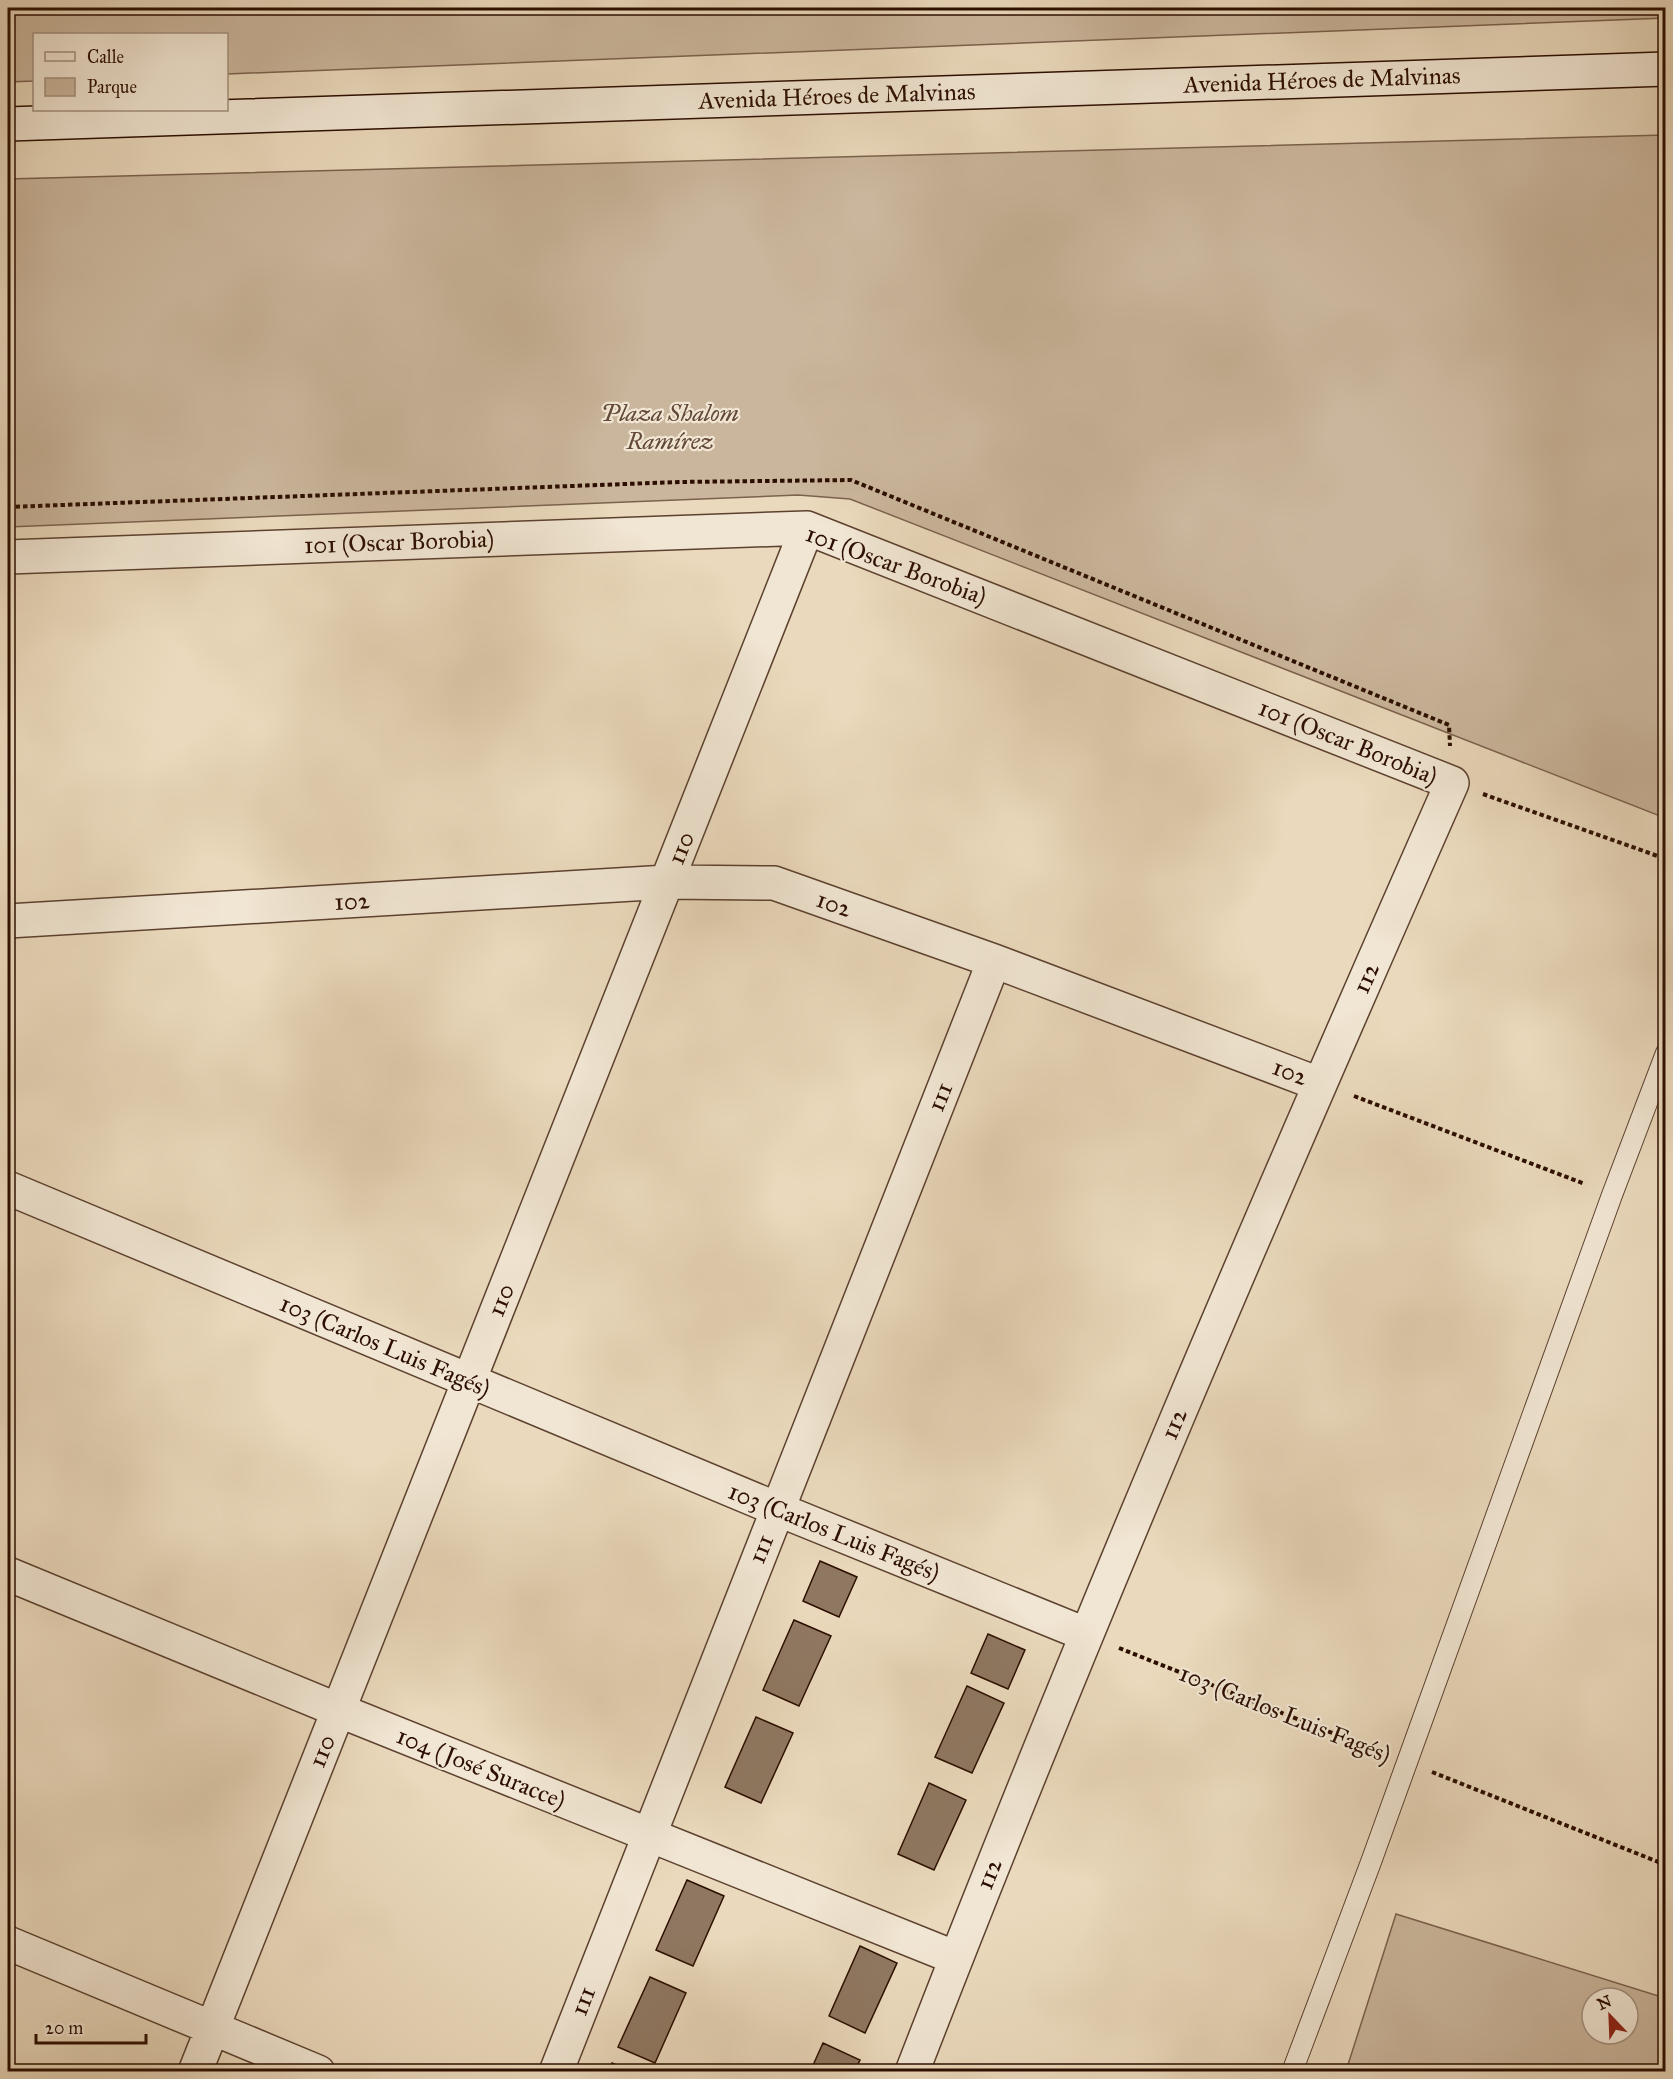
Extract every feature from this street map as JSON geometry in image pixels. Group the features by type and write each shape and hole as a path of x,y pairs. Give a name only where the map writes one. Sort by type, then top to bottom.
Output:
{"street":[{"name":"Avenida Héroes de Malvinas","path":"8,124 1665,69"},
{"name":"101 (Oscar Borobia)","path":"8,557 807,528 1452,783"},
{"name":"110","path":"195,2072 807,528"},
{"name":"112","path":"912,2072 1085,1634 1319,1084 1452,783"},
{"name":"102","path":"8,921 667,882 774,883 994,961 1319,1084"},
{"name":"111","path":"556,2072 994,961"},
{"name":"103 (Carlos Luis Fagés)","path":"8,1188 777,1509 1085,1634"},
{"name":"104 (José Suracce)","path":"8,1574 338,1710 956,1958"},
{"path":"8,1943 318,2072"}],"lane":[{"path":"1292,2072 1665,1053"}],"path":[{"name":"101 (Oscar Borobia)","path":"1452,783 1665,859"},
{"name":"102","path":"1319,1084 1612,1195"},
{"name":"103 (Carlos Luis Fagés)","path":"1085,1634 1665,1865"}],"green space":[{"path":"8,8 1665,8 1666,18 228,74 228,33 33,33 33,81 8,82"},
{"name":"Plaza Shalom Ramírez","path":"1665,135 1665,818 850,499 798,495 8,527 8,179"},
{"path":"1396,1914 1627,1986 1580,1986 1580,2046 1640,2046 1640,1990 1665,1998 1665,2071 1346,2071"}],"building":[{"path":"820,1561 857,1577 839,1617 803,1601"},
{"path":"794,1620 831,1636 799,1706 763,1690"},
{"path":"988,1634 1025,1650 1008,1689 971,1673"},
{"path":"967,1686 1004,1703 972,1773 935,1757"},
{"path":"756,1717 793,1733 761,1803 725,1787"},
{"path":"929,1783 966,1800 934,1870 898,1854"},
{"path":"687,1880 724,1896 693,1966 656,1950"},
{"path":"860,1946 897,1963 865,2033 829,2016"},
{"path":"650,1977 686,1993 655,2063 618,2047"},
{"path":"823,2043 860,2060 854,2072 810,2072"},
{"path":"612,2063 631,2072 608,2072"}]}
